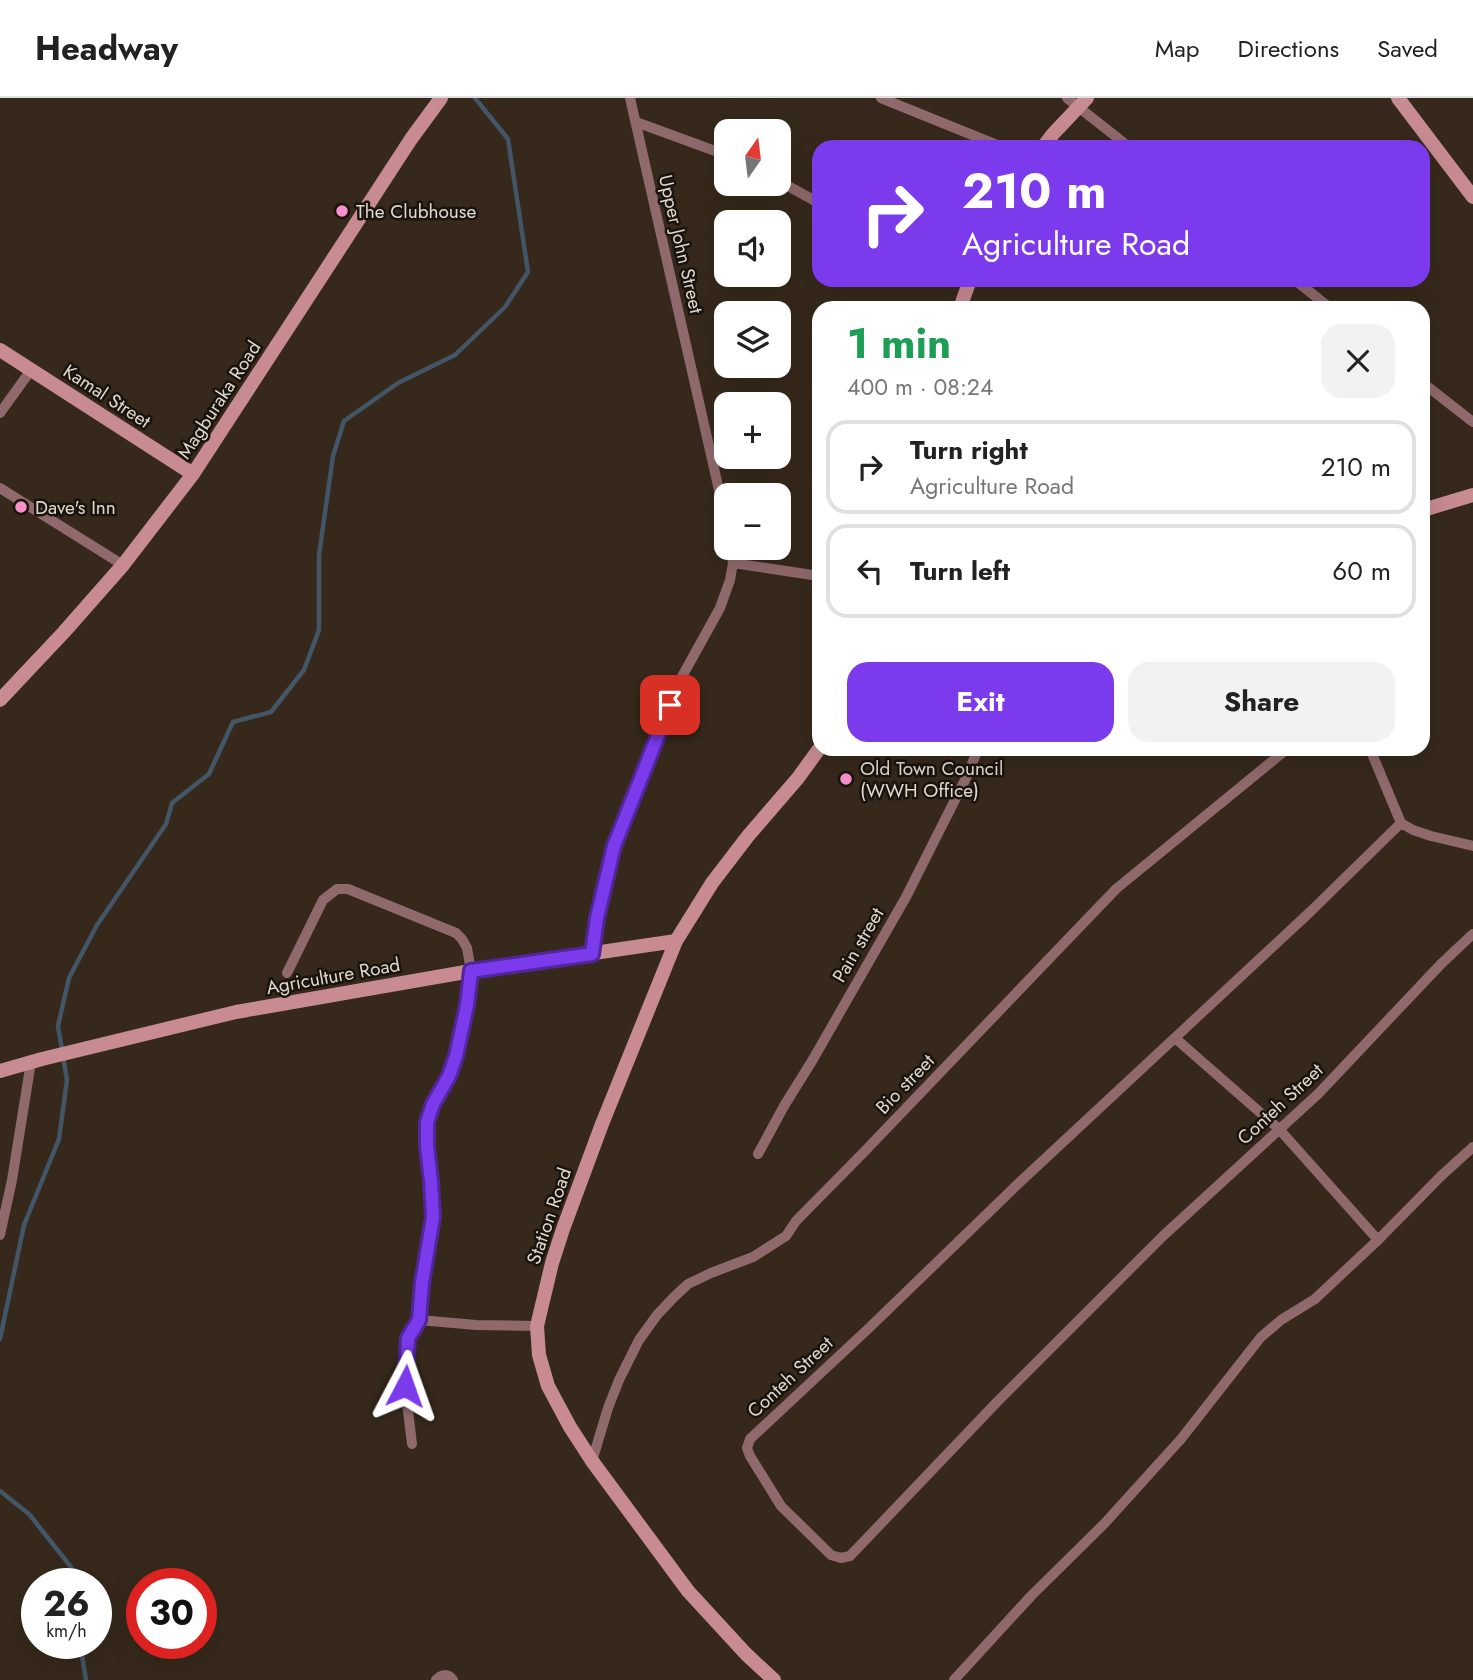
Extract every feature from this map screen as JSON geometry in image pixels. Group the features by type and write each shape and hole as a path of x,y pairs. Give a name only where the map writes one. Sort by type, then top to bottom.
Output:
{"main road":[{"name":"Magburaka Road","path":"0,700 123,565 193,474 411,139 441,98"},
{"path":"1398,98 1430,140"},
{"path":"1048,140 1078,101"},
{"path":"1430,140 1473,197"},
{"name":"Kamal Street","path":"0,350 193,474"},
{"path":"1430,508 1473,495"},
{"name":"Station Road","path":"774,1680 688,1591 592,1461 548,1386 539,1355 537,1326 552,1263 564,1229 602,1125 676,941 712,884 814,756"},
{"name":"Agriculture Road","path":"0,1071 236,1012 471,971 676,941"}],"street":[{"name":"Upper John Street","path":"630,98 717,483"},
{"path":"881,98 985,140"},
{"path":"1078,101 1121,140"},
{"path":"636,122 714,151"},
{"path":"791,188 812,199"},
{"path":"1304,287 1321,301"},
{"path":"0,413 31,370"},
{"path":"1430,388 1473,422"},
{"path":"0,488 123,565"},
{"path":"592,954 597,918 614,846 679,682 720,608 730,579 733,560"},
{"path":"733,563 812,575"},
{"name":"Pain street","path":"758,1154 906,897 975,756"},
{"name":"Bio street","path":"592,1461 619,1380 639,1340 674,1297 688,1284 753,1256 786,1236 796,1221 1108,896 1278,756"},
{"path":"1373,756 1401,823 1431,836 1473,846"},
{"name":"Conteh Street","path":"1401,823 1310,912 750,1438 747,1448 750,1456 781,1506 831,1555 841,1558 850,1556 997,1402 1163,1236 1318,1094 1441,964 1473,934"},
{"path":"287,973 323,900 337,888 348,889 456,933 467,948 471,971 456,1056 427,1122 433,1217 419,1320 408,1338 405,1368 412,1444"},
{"path":"1175,1038 1279,1129 1378,1240"},
{"path":"0,1235 37,1061"},
{"path":"954,1680 1031,1596 1104,1524 1172,1448 1261,1337 1281,1320 1315,1299 1473,1147"},
{"path":"419,1320 537,1326"},
{"path":"436,1680 446,1675 453,1680"}],"waterway":[{"path":"0,1339 24,1225 59,1139 67,1080 58,1026 69,978 97,925 166,824 172,803 209,774 233,722 271,712 304,670 319,630 319,555 333,456 344,421 398,383 455,355 505,307 528,272 508,139 475,98"},
{"path":"0,1491 29,1514 71,1568"},
{"path":"83,1659 86,1680"}],"place":[{"name":"The Clubhouse","path":"342,211"},
{"name":"Dave's Inn","path":"21,507"},
{"name":"Old Town Council (WWH Office)","path":"846,779"}],"route":[{"path":"405,1386 408,1338 419,1320 433,1217 427,1122 456,1056 471,971 592,954 597,918 614,846 670,705"}]}
